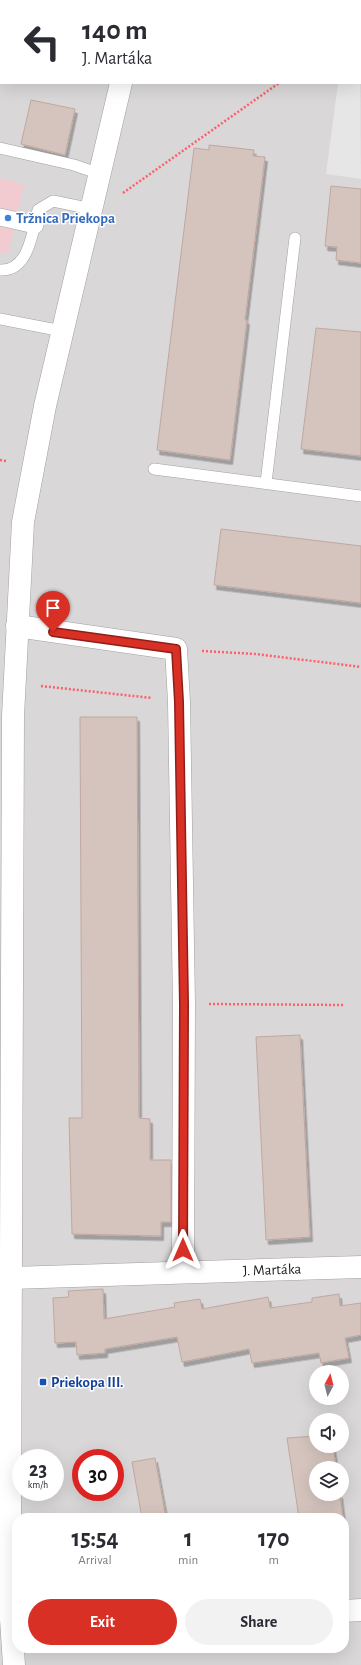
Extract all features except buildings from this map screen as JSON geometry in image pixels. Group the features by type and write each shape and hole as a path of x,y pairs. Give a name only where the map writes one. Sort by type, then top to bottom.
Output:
{"street":[{"path":"13,1513 11,1278 6,1167 7,764 13,716 16,626 23,522 44,406 121,84"},
{"path":"0,217 35,225"},
{"path":"16,626 176,649 179,702 184,1004 183,1272"},
{"name":"J. Martáka","path":"11,1278 361,1267"},
{"path":"349,1611 361,1610"},
{"path":"14,1653 14,1665"}],"lane":[{"path":"0,148 74,165 100,174"},
{"path":"0,270 13,267 24,257 32,236 38,210 53,202 92,209"},
{"path":"266,483 295,238"},
{"path":"0,320 62,331"},
{"path":"154,469 361,496"},
{"path":"0,1588 12,1615"}],"path":[{"path":"121,194 278,84"},
{"path":"0,460 6,461"},
{"path":"176,649 256,654 361,667"},
{"path":"39,686 179,702"},
{"path":"184,1004 343,1005"}],"shaded area":[{"path":"0,84 361,84 361,1665 0,1665"},
{"path":"338,84 360,84 361,179 326,174"},
{"name":"Tržnica Priekopa","path":"0,178 24,184 8,254 0,252"}],"place":[{"name":"Tržnica Priekopa","path":"8,218"},
{"name":"Priekopa III.","path":"43,1382"}],"route":[{"path":"53,632 176,649 179,702 184,1004 183,1250"}]}
